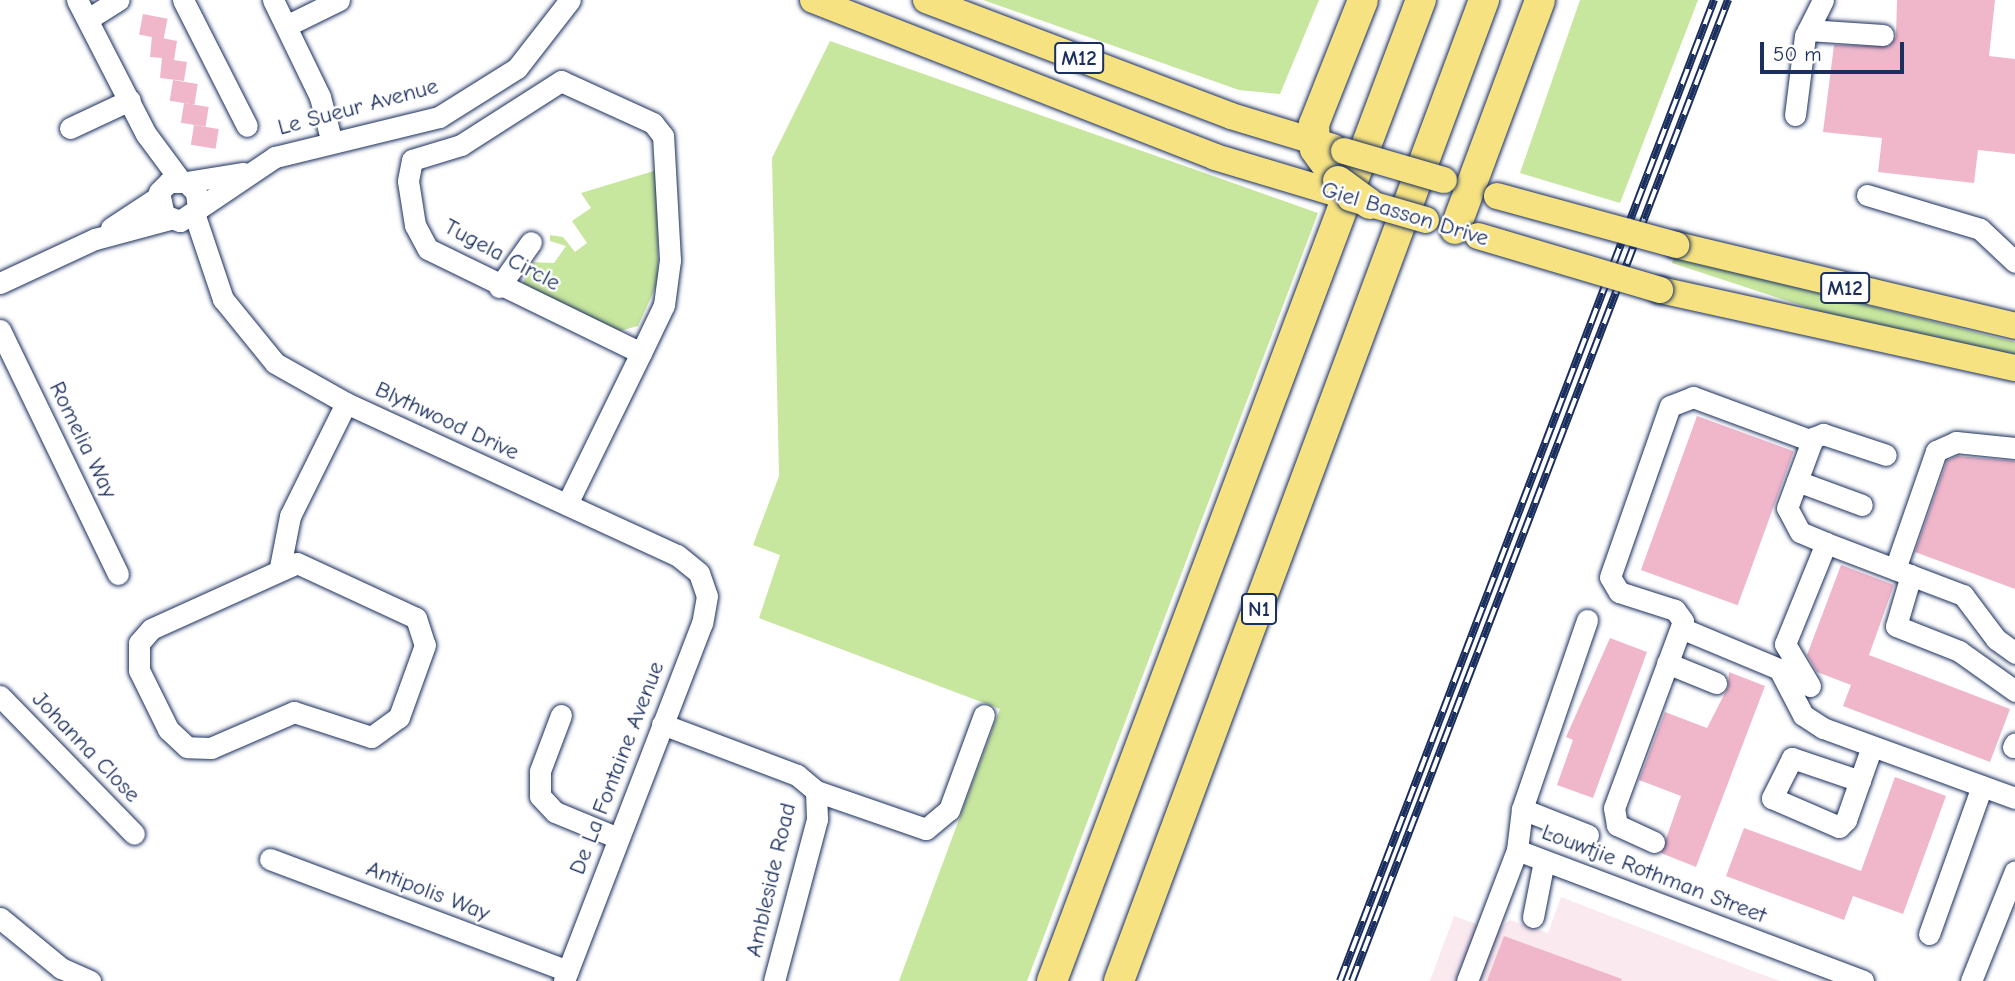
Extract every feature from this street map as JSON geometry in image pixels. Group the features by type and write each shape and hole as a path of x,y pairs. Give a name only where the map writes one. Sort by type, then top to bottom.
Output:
{"highway":[{"path":"1363,0 1317,113 1313,141 1335,187 1370,204"},
{"name":"N1","path":"1052,981 1421,0"},
{"name":"N1","path":"1119,981 1484,0"},
{"path":"1466,232 1470,188 1540,0"}],"main road":[{"name":"Giel Basson Drive","path":"813,0 1215,157 1335,187"},
{"name":"Giel Basson Drive","path":"926,0 1344,151 1676,245 2015,326"},
{"name":"Giel Basson Drive","path":"1370,204 1660,290 2015,368"}],"street":[{"path":"119,0 82,9 146,134 183,181 196,192 184,215 158,195 146,134"},
{"path":"183,0 247,126"},
{"path":"273,0 320,97 331,139"},
{"path":"286,26 340,0"},
{"name":"Le Sueur Avenue","path":"95,239 184,215 244,173 331,139 422,123 456,108 516,68 570,0"},
{"path":"1795,115 1808,30 1823,0"},
{"path":"1808,30 1883,35"},
{"name":"Tugela Circle","path":"567,505 641,353 670,281 667,151 653,123 575,85 561,81 541,90 461,145 419,156 407,169 415,225 428,249 499,287 641,353"},
{"path":"70,128 130,100"},
{"name":"Le Sueur Avenue","path":"0,284 95,239 183,181 244,173"},
{"path":"1867,195 1980,229 2015,262"},
{"name":"Blythwood Drive","path":"184,215 211,272 254,344 346,403 677,555 699,573"},
{"path":"499,287 531,242"},
{"name":"Romelia Way","path":"0,330 118,574"},
{"path":"1654,842 1617,825 1614,808 1681,628 1675,610 1619,592 1610,577 1670,406 1693,397 1812,441"},
{"path":"280,567 290,516 346,403"},
{"path":"1886,456 1823,434 1812,441 1797,481 1789,519 1800,532 1963,595 1996,639 2015,653"},
{"path":"2015,448 1956,442 1936,451 1903,572 1896,626 1959,651 2015,691"},
{"path":"1797,481 1862,505"},
{"path":"1810,686 1785,644 1826,543"},
{"path":"310,565 416,618 425,645 399,717 371,737 294,712 211,748 187,747 168,729 139,670 139,643 151,629 280,567 310,565"},
{"name":"De La Fontaine Avenue","path":"566,976 702,623 707,596 699,573"},
{"path":"1517,850 1522,809 1587,620"},
{"path":"1681,628 1770,663 1812,722 2015,798"},
{"path":"1667,663 1716,683"},
{"name":"Johanna Close","path":"0,695 134,834"},
{"path":"561,715 540,771 540,796 555,812 618,838"},
{"name":"Ambleside Road","path":"662,724 797,775 816,791 916,828 936,827 984,715"},
{"path":"1860,781 1872,746"},
{"path":"1929,934 1982,786"},
{"name":"Ambleside Road","path":"774,981 817,818 816,791"},
{"path":"1522,809 1588,835"},
{"name":"Louwtjie Rothman Street","path":"1467,981 1517,850 1864,981"},
{"name":"Antipolis Way","path":"270,859 566,976"},
{"path":"1533,917 1545,860"},
{"path":"1971,981 2015,871"},
{"path":"0,918 61,968 90,981"}],"shaded area":[{"path":"1561,897 1781,981 1430,981 1454,916 1495,931 1510,920 1548,933"}],"green space":[{"path":"983,0 1319,0 1280,94 1239,90"},
{"path":"1580,0 1698,0 1620,203 1520,173"},
{"path":"830,41 1318,213 1027,981 899,981 1000,709 759,618 780,555 753,545 779,476 772,158"},
{"path":"657,170 658,282 638,326 616,332 523,284 530,262 554,263 566,246 550,241 550,235 563,237 575,252 587,243 572,221 591,208 581,193"},
{"path":"1674,257 2015,342 2015,356 1821,312 1672,263"}],"building":[{"path":"1897,0 1995,0 1989,56 2015,59 2015,154 1978,150 1974,183 1878,172 1882,138 1823,132 1834,45 1889,46 1896,37"},
{"path":"143,14 168,19 164,39 139,35"},
{"path":"152,36 177,41 174,60 167,59 187,62 184,81 160,78 162,58 150,57"},
{"path":"173,80 198,84 194,105 170,101"},
{"path":"184,103 209,107 206,127 181,123"},
{"path":"194,125 219,129 216,149 191,145"},
{"path":"1697,416 1794,451 1738,605 1641,570"},
{"path":"1957,456 2015,461 2015,589 1915,552 1947,461"},
{"path":"1841,565 1894,585 1869,655 2010,709 1990,762 1843,706 1851,685 1817,672 1807,655"},
{"path":"1610,638 1647,652 1593,798 1557,785 1573,740 1566,737"},
{"path":"1729,672 1765,686 1696,867 1661,853 1681,796 1639,780 1665,712 1707,728 1728,687"},
{"path":"1895,777 1946,796 1903,914 1853,896 1844,920 1726,876 1744,828 1861,871"},
{"path":"1504,936 1622,979 1487,981"}],"railway":[{"path":"1340,981 1714,0"},
{"path":"1352,981 1728,0"}]}
